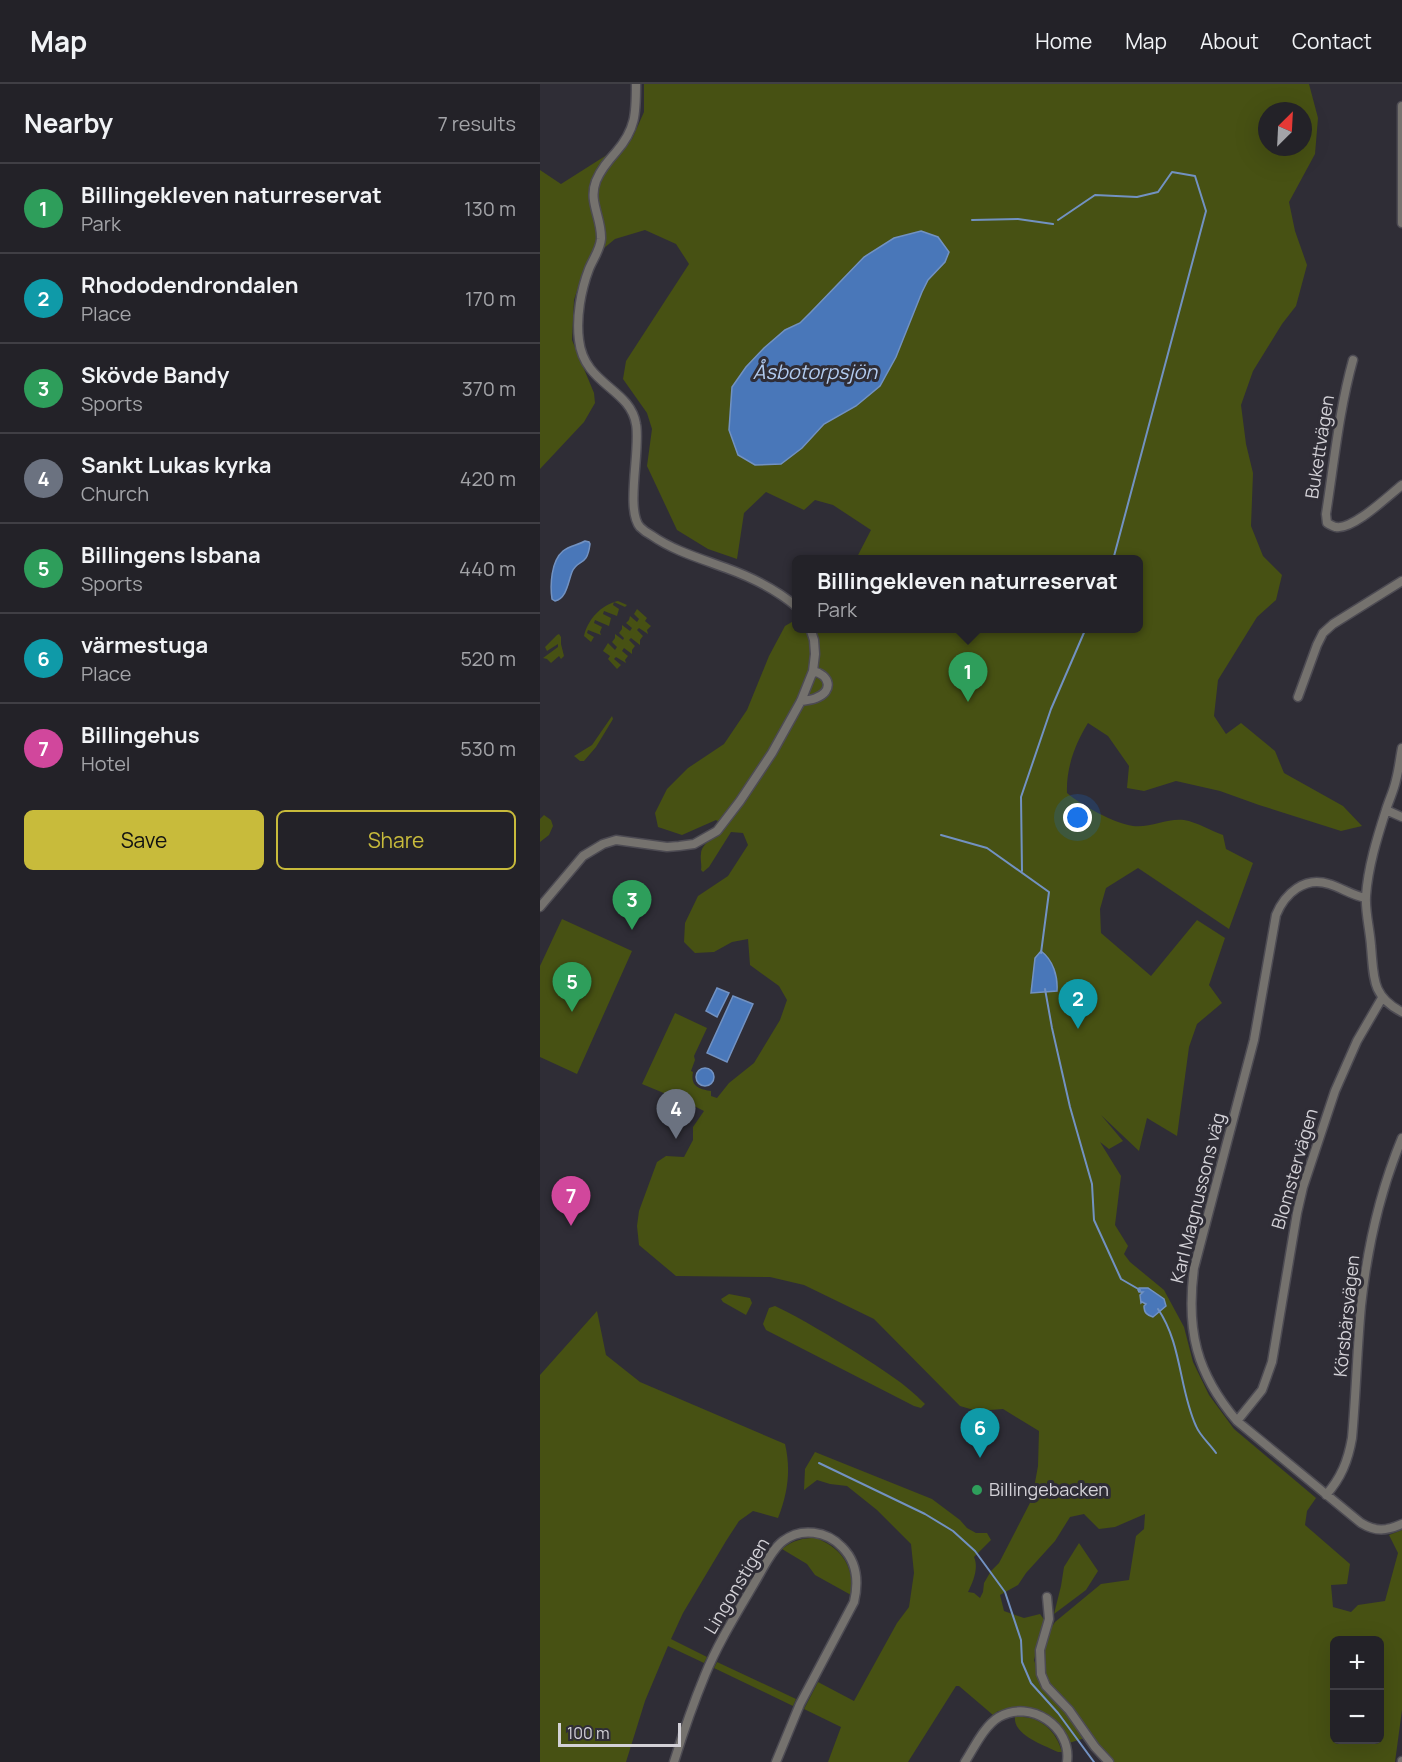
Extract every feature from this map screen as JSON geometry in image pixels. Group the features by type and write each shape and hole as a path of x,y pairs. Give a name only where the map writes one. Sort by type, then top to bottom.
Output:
{"street":[{"path":"636,84 633,127 600,172 592,193 601,240 582,296 578,328 581,351 588,367 617,394 634,415 637,439 634,500 636,521 640,528 680,552 748,576 792,603"},
{"path":"1402,106 1402,224"},
{"name":"Bukettvägen","path":"1353,360 1336,446 1326,514 1327,523 1335,528 1356,521 1402,485"},
{"path":"1298,697 1323,633 1333,624 1402,581"},
{"path":"540,907 583,856 603,844 616,840 667,847 694,844 717,831 772,753 801,700 813,671 815,654 812,633"},
{"path":"801,700 814,699 824,694 828,686 828,680 824,675 813,671"},
{"path":"1402,748 1396,781 1369,872 1366,898 1376,987 1382,998 1402,1012"},
{"path":"1386,810 1402,817"},
{"name":"Karl Magnussons väg","path":"1366,898 1358,897 1329,884 1307,883 1287,895 1276,915 1254,1040 1194,1268 1191,1293 1193,1337 1209,1382 1222,1403 1237,1420 1361,1523 1369,1528 1382,1531 1402,1524"},
{"name":"Blomstervägen","path":"1237,1420 1262,1390 1272,1362 1297,1212 1335,1090 1357,1041 1382,998"},
{"name":"Körsbärsvägen","path":"1326,1495 1338,1481 1348,1460 1352,1438 1366,1266 1381,1200 1402,1138"},
{"name":"Lingonstigen","path":"674,1762 693,1705 711,1662 734,1617 772,1554 779,1544 790,1537 803,1533 819,1534 836,1541 849,1554 857,1575 856,1593 854,1602 800,1704 776,1762"},
{"path":"1047,1597 1049,1619 1040,1650 1041,1674 1046,1686 1069,1710 1095,1747 1109,1762"},
{"path":"965,1762 985,1731 999,1717 1023,1711 1041,1716 1056,1727 1066,1745 1067,1762"}],"green space":[{"path":"644,84 1309,84 1318,118 1315,154 1289,202 1295,231 1307,265 1296,306 1253,371 1241,405 1246,444 1253,473 1251,526 1263,556 1282,575 1276,600 1257,617 1218,680 1214,716 1226,734 1241,723 1275,751 1284,773 1343,806 1362,826 1341,831 1220,791 1176,781 1144,791 1127,788 1129,766 1108,736 1088,723 1072,756 1067,793 1098,813 1133,826 1146,826 1171,820 1194,823 1223,835 1226,849 1253,863 1229,929 1138,868 1106,888 1100,909 1101,933 1151,976 1197,920 1225,938 1209,985 1222,1003 1197,1024 1189,1047 1177,1136 1147,1118 1139,1151 1101,1115 1123,1141 1109,1149 1100,1142 1121,1176 1115,1225 1128,1246 1124,1254 1130,1262 1164,1290 1184,1327 1193,1362 1209,1395 1234,1429 1316,1498 1307,1511 1305,1525 1350,1564 1347,1584 1331,1585 1333,1607 1351,1612 1358,1605 1385,1601 1398,1553 1389,1535 1402,1530 1402,1710 1395,1762 1113,1762 1047,1682 1043,1674 1043,1648 1055,1622 1101,1584 1129,1580 1136,1536 1144,1529 1145,1514 1115,1527 1099,1529 1084,1514 1070,1517 1055,1541 1018,1585 1000,1595 1004,1611 1024,1618 1040,1614 1045,1621 1034,1660 1044,1691 1064,1709 1085,1738 1069,1743 1051,1718 1031,1708 998,1711 993,1715 959,1686 956,1686 908,1762 828,1762 841,1727 804,1709 818,1682 854,1701 897,1623 909,1607 914,1573 911,1544 877,1510 847,1486 817,1480 804,1490 805,1469 815,1452 932,1499 967,1528 976,1533 987,1533 991,1540 974,1557 976,1570 968,1592 980,1598 984,1583 999,1563 1032,1499 1038,1466 1039,1431 1003,1409 977,1411 960,1406 874,1319 804,1285 770,1277 676,1276 639,1245 637,1226 639,1211 657,1162 666,1156 684,1157 693,1140 693,1127 704,1111 692,1105 690,1108 670,1099 671,1096 642,1084 675,1013 707,1028 694,1056 691,1071 694,1084 711,1091 711,1096 717,1098 729,1083 754,1063 780,1020 787,1000 779,986 750,965 748,939 732,942 714,952 695,953 684,942 685,923 698,896 728,876 748,845 743,833 731,832 709,867 703,872 701,870 702,850 725,826 716,820 682,835 658,827 655,813 667,789 688,768 724,744 747,710 769,656 785,626 792,622 792,633 1143,633 1143,555 858,555 871,530 833,505 815,500 804,510 766,492 744,513 737,559 708,549 677,530 647,466 652,429 647,413 623,379 626,361 689,264 676,244 645,230 615,239 586,263 574,300 572,340 594,393 595,403 584,422 540,469 540,170 561,184 632,139 644,112","holes":["894,238 945,262 928,280 896,357 856,406 824,424 802,448 733,393 732,387 746,367 785,330 800,323 812,312 864,257"]},
{"path":"618,601 627,605 625,607 614,602"},
{"path":"614,602 613,605 619,609 617,616 604,611 603,614 611,618 609,626 595,620 594,623 602,627 601,635 588,630 587,633 594,637 591,642 584,636 589,624 601,609"},
{"path":"637,609 647,618 645,621 651,626 647,630 648,634 639,628 637,630 643,636 640,645 631,638 629,640 635,646 632,654 624,648 622,651 628,656 626,663 616,657 614,659 621,665 617,669 608,659 610,656 603,651 608,643 615,650 617,647 612,642 615,634 623,640 624,638 619,633 622,625 630,631 632,628 626,623 630,616 637,622 639,619 634,614"},
{"path":"559,634 564,656 561,659 559,656 551,663 543,658 558,647 558,644 547,651 545,647"},
{"path":"612,716 613,719 596,747 584,761 580,761 574,756 592,745"},
{"path":"544,815 551,820 553,826 549,835 540,842 540,819"},
{"path":"562,919 632,951 577,1074 540,1057 540,966"},
{"path":"729,1294 750,1298 752,1303 746,1315 723,1302 721,1299"},
{"path":"775,1306 857,1353 901,1383 925,1404 921,1408 914,1406 766,1330 763,1324 769,1308"},
{"path":"597,1311 606,1355 640,1382 785,1444 788,1481 778,1518 753,1511 739,1521 683,1613 671,1639 707,1657 704,1663 668,1646 645,1701 626,1762 540,1762 540,1375"},
{"path":"816,1538 833,1547 845,1560 851,1576 851,1595 815,1575 807,1564 782,1549 798,1540"},
{"path":"1079,1543 1098,1571 1086,1590 1054,1614 1064,1567"},
{"path":"717,1662 796,1699 793,1706 714,1668"},
{"path":"1015,1717 1039,1721 1056,1737 1062,1752 1030,1739 1019,1729"}],"water":[{"name":"Åsbotorpsjön","path":"921,231 938,237 949,252 945,262 928,280 896,357 880,386 856,406 824,424 802,448 781,464 755,465 738,455 729,430 732,387 746,367 785,330 800,323 864,257 894,238"},
{"path":"585,541 590,544 587,557 574,568 565,593 555,601 552,599 552,574 559,555 565,549"},
{"path":"1041,951 1049,959 1054,969 1057,991 1031,993 1035,958"},
{"path":"717,988 729,993 717,1017 706,1011"},
{"path":"733,996 753,1004 727,1062 707,1053"},
{"path":"701,1068 709,1068 714,1073 712,1084 701,1086 696,1081 696,1073"},
{"path":"1139,1288 1148,1288 1164,1299 1166,1306 1153,1317 1145,1312 1146,1304 1141,1303 1140,1295 1143,1292 1139,1292"}],"waterway":[{"path":"1058,220 1095,195 1137,197 1158,192 1172,172 1195,176 1206,211 1114,555"},
{"path":"972,220 1018,219 1053,224"},
{"path":"1022,871 1021,797 1051,709 1084,633"},
{"path":"941,835 987,848 1049,892 1041,953"},
{"path":"1045,989 1070,1107 1092,1184 1094,1220 1121,1279 1140,1290"},
{"path":"1158,1309 1172,1337 1190,1412 1200,1433 1216,1453"},
{"path":"819,1463 925,1514 953,1531 975,1551 1005,1592 1021,1640 1022,1662 1031,1683 1058,1713 1094,1762"}],"place":[{"name":"Billingekleven naturreservat","path":"968,702"},
{"name":"Skövde Bandy","path":"632,930"},
{"name":"Billingens Isbana","path":"572,1012"},
{"name":"Rhododendrondalen","path":"1078,1029"},
{"name":"Sankt Lukas kyrka","path":"676,1139"},
{"name":"Billingehus","path":"571,1226"},
{"name":"värmestuga","path":"980,1458"},
{"name":"Billingebacken","path":"977,1490"}]}
